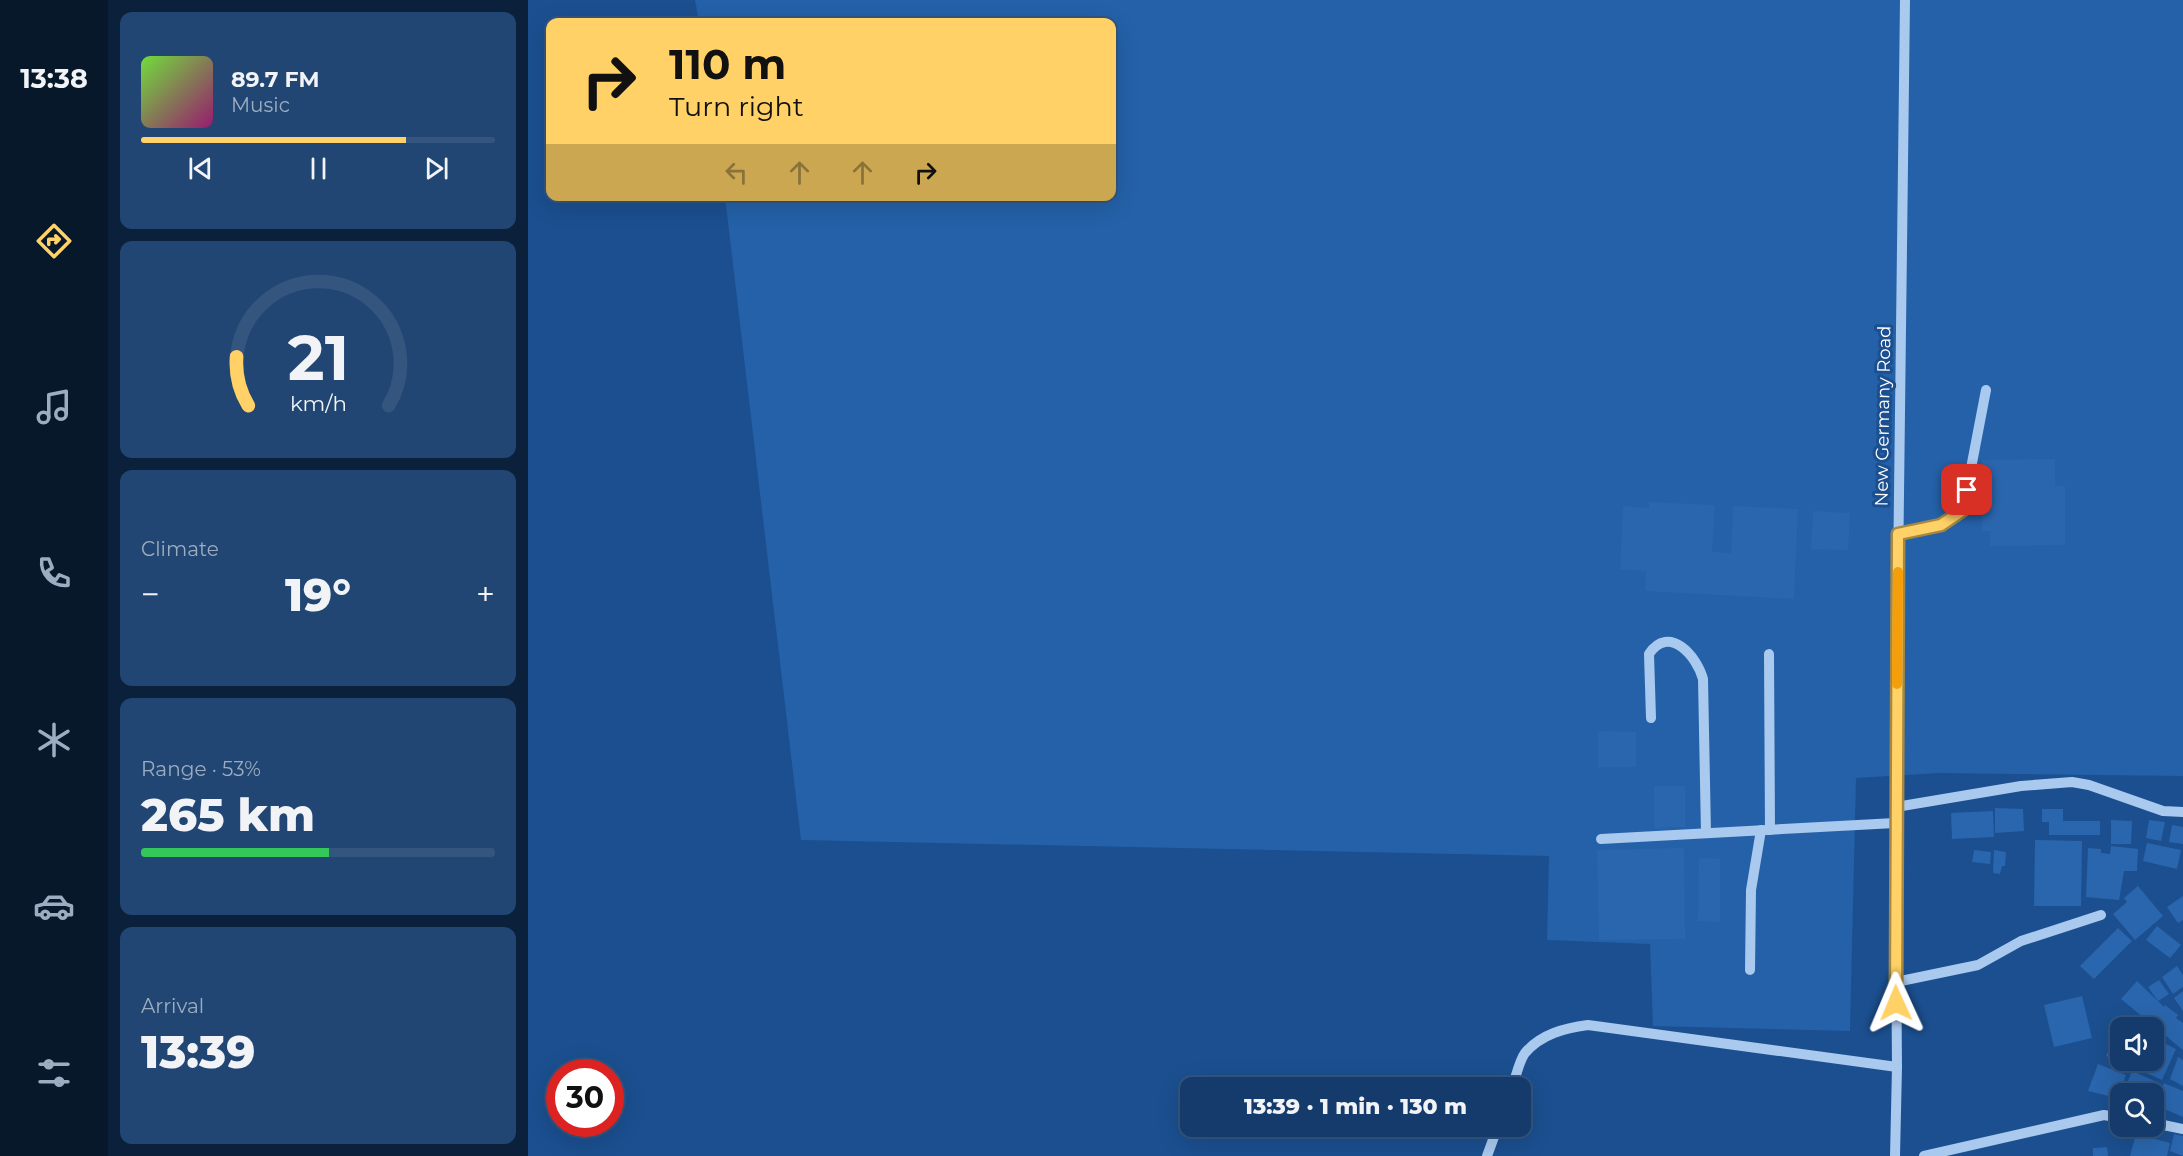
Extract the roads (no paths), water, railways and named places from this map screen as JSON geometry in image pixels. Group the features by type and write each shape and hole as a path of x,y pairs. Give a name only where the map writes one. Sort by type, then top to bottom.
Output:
{"street":[{"name":"New Germany Road","path":"1895,1156 1897,1066 1895,823 1905,0"},
{"path":"1898,534 1941,525 1963,510 1986,390"},
{"path":"1651,718 1649,654 1661,642 1676,644 1686,649 1695,658 1703,679 1706,833"},
{"path":"1750,970 1751,890 1766,830 1769,654"},
{"path":"1896,807 2021,786 2072,782 2089,785 2163,812 2183,812"},
{"path":"1601,839 1895,823"},
{"path":"1896,982 1978,965 2020,941 2101,915"},
{"path":"1516,1077 1525,1053 1545,1037 1566,1028 1588,1025 1897,1066"},
{"path":"1924,1156 2104,1115 2110,1116"},
{"path":"2164,1125 2183,1129"},
{"path":"1487,1156 1494,1137"}]}
